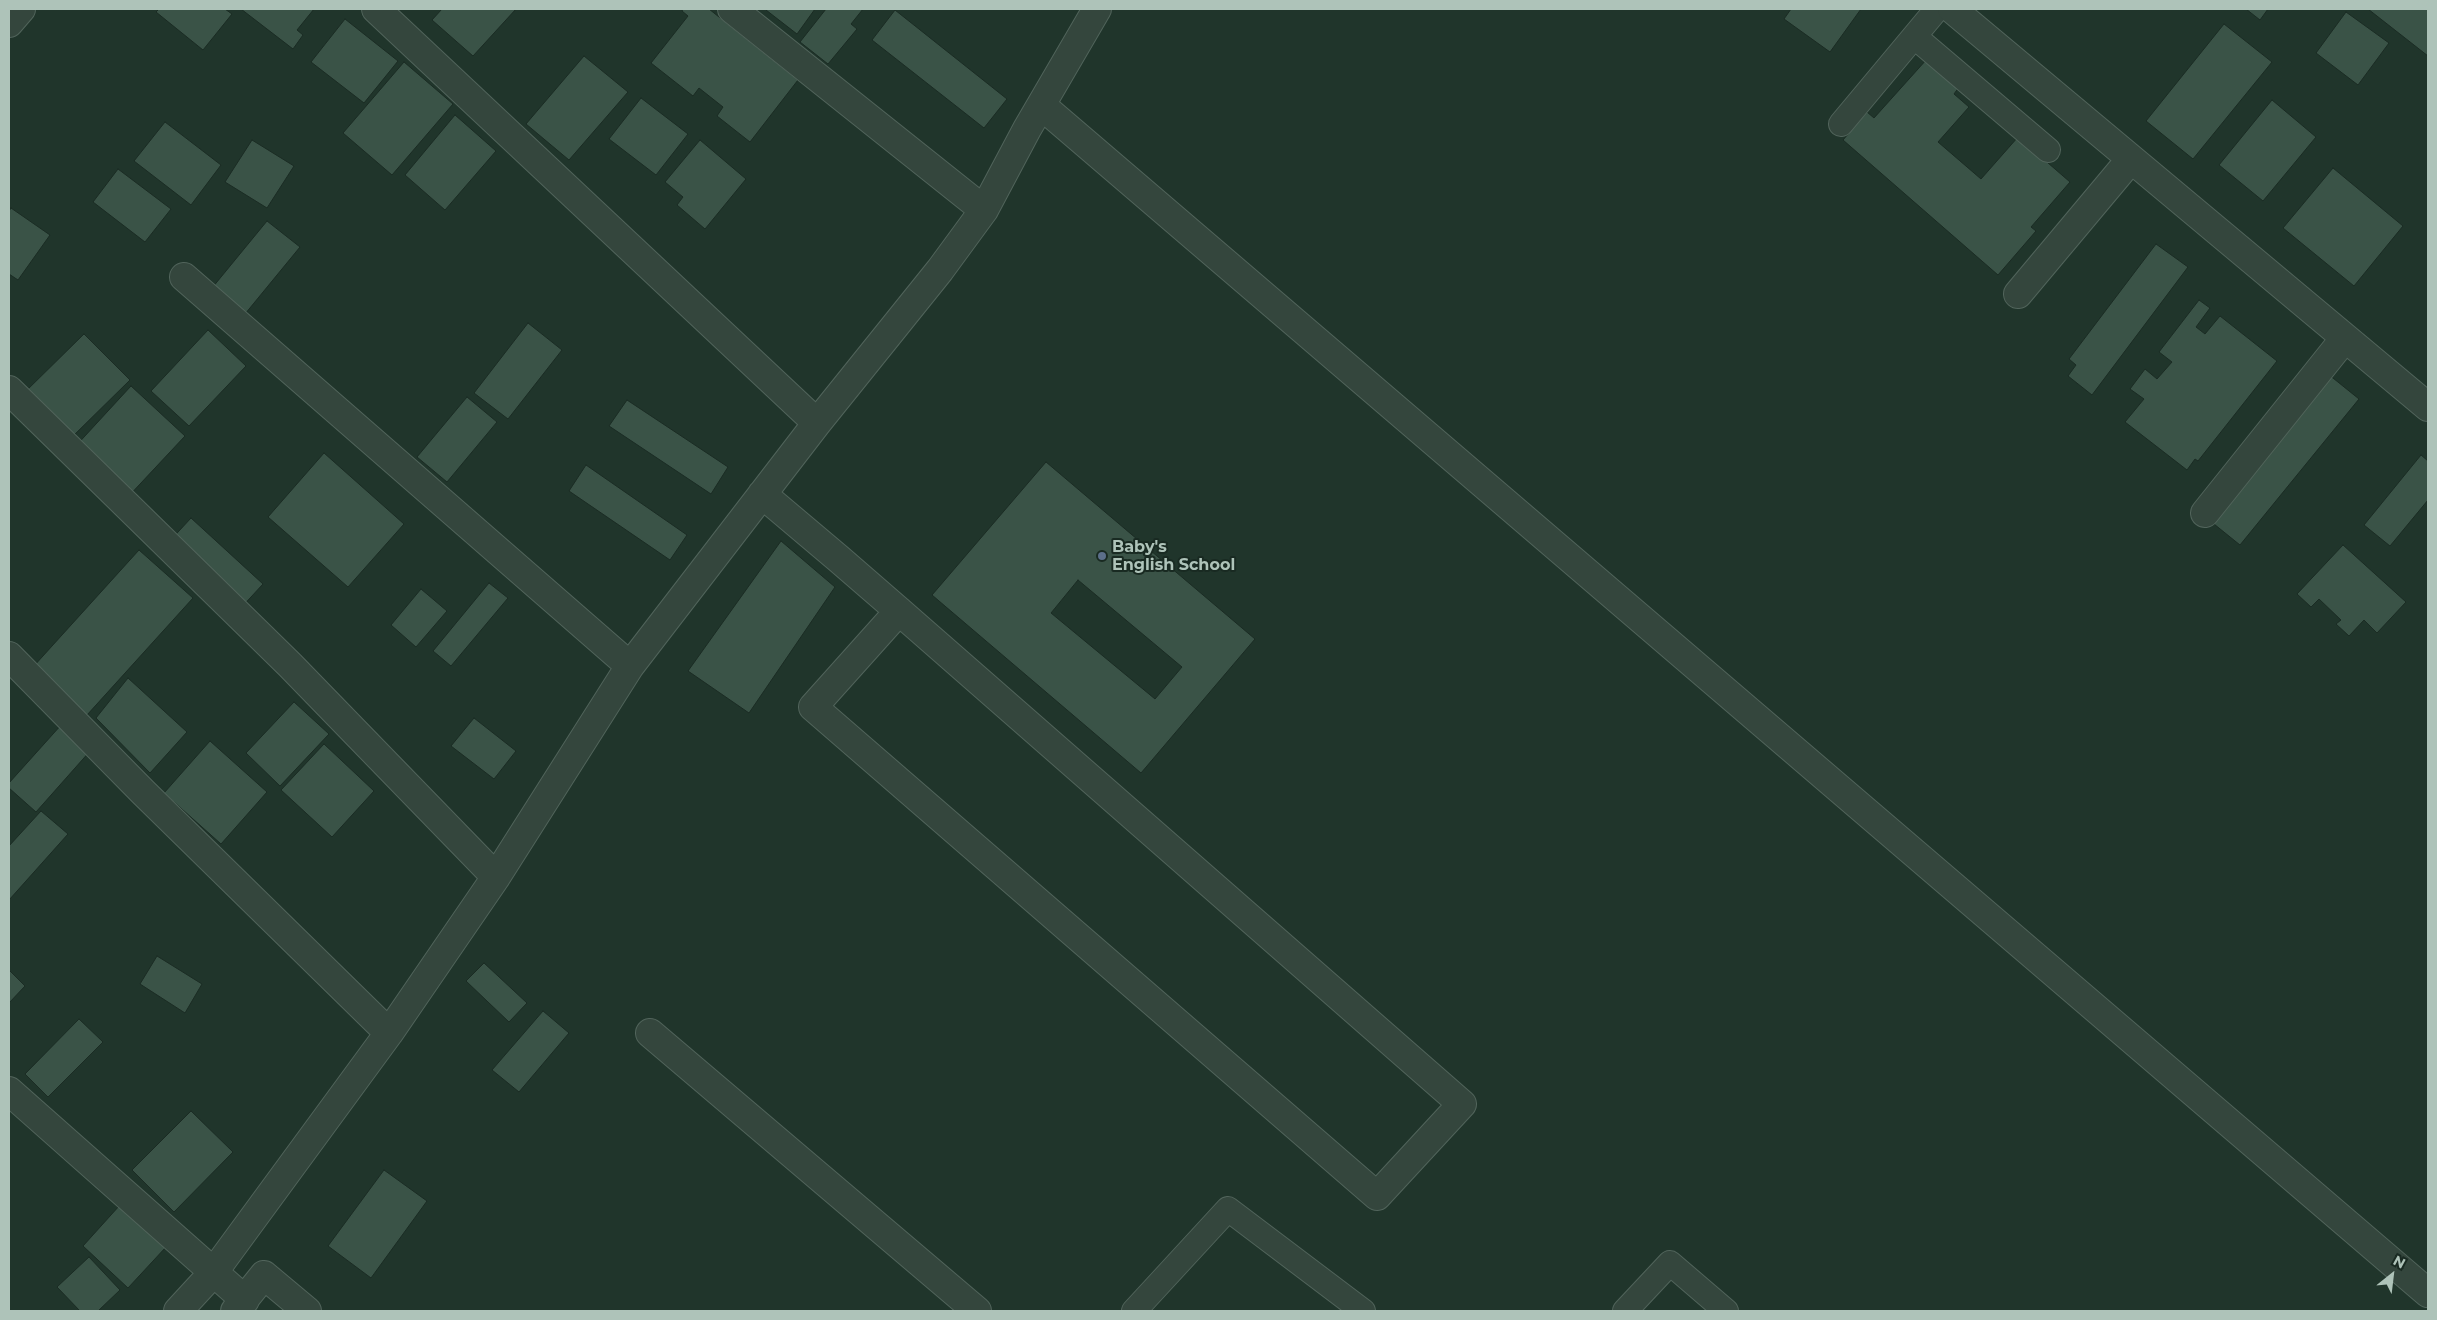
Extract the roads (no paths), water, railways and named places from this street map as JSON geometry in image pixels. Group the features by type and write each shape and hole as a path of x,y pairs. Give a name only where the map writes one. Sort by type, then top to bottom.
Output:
{"street":[{"path":"9,23 21,9"},
{"path":"376,9 817,423"},
{"path":"732,9 984,210"},
{"path":"178,1311 213,1273 388,1033 496,877 630,666 817,423 940,270 984,210 1041,105 1097,9"},
{"path":"1952,9 2428,407"},
{"path":"1041,105 2428,1293"},
{"path":"2018,294 2131,159"},
{"path":"184,277 630,666"},
{"path":"2205,513 2345,338"},
{"path":"9,390 290,665 496,877"},
{"path":"762,494 899,612 1462,1104 1378,1196 814,706 899,612"},
{"path":"9,656 143,792 388,1033"},
{"path":"650,1033 977,1311"},
{"path":"9,1091 213,1273 240,1305 264,1275 307,1311"}],"lane":[{"path":"1841,124 1937,9"},
{"path":"1915,37 2048,150"},
{"path":"1134,1311 1228,1208 1363,1311"},
{"path":"1625,1311 1670,1263 1726,1311"}],"place":[{"name":"Baby's English School","path":"1102,556"}]}
